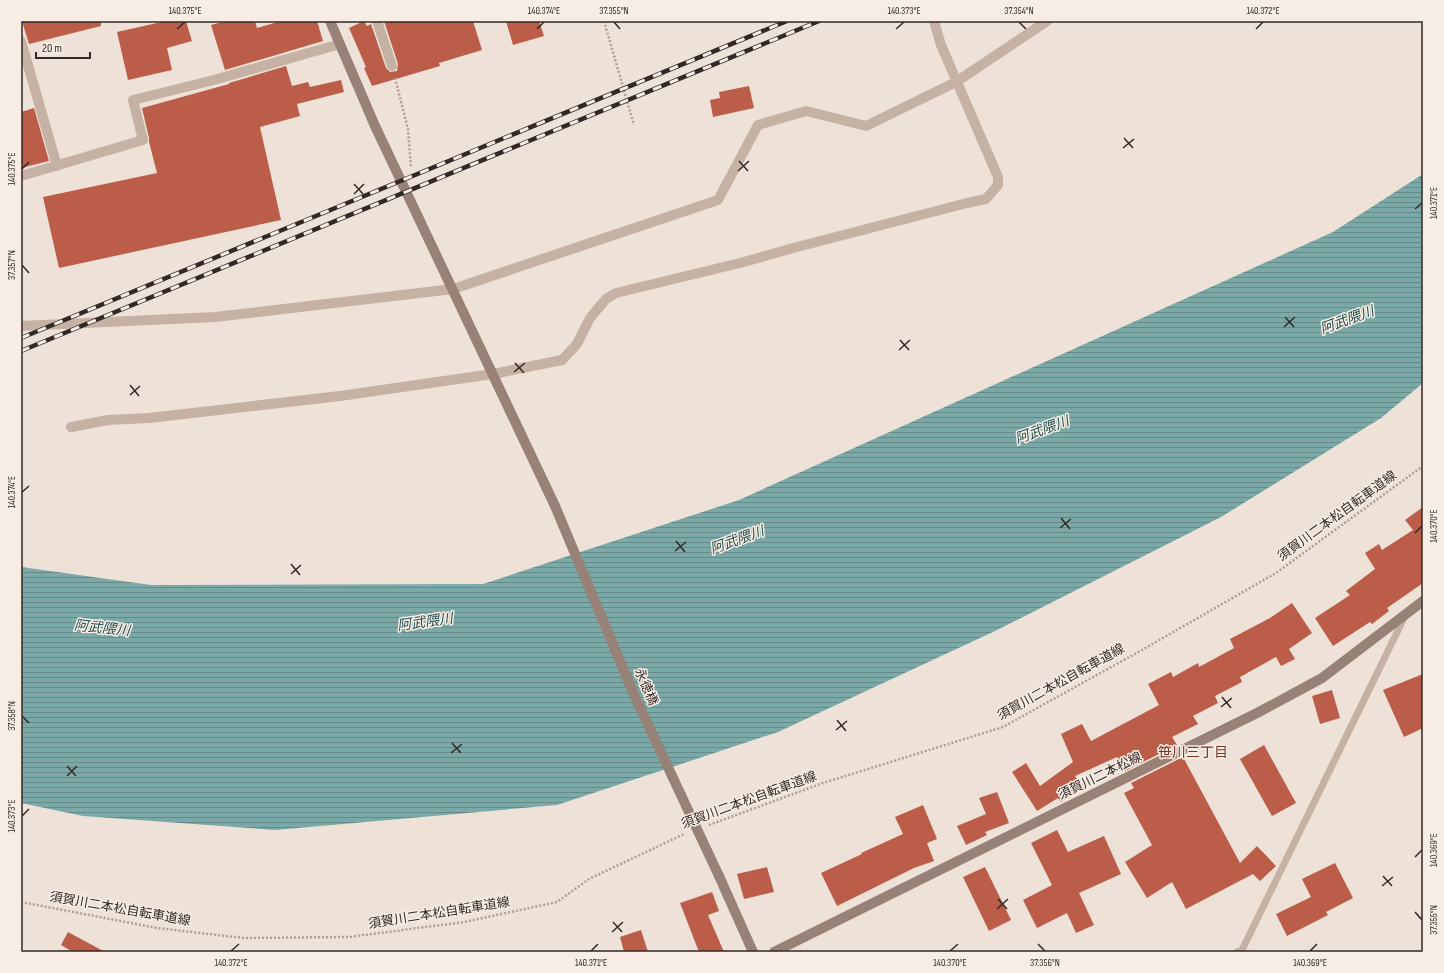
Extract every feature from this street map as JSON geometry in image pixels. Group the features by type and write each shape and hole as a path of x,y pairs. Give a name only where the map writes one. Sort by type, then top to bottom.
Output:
{"street":[{"name":"永徳橋","path":"330,21 375,126 555,506 635,696 753,952"},
{"path":"377,21 392,66"},
{"path":"71,427 108,420 149,418 340,396 493,374 562,360 577,344 590,318 606,299 616,293 744,262 986,199 998,185 998,177 956,82 941,45 934,21"},
{"path":"21,326 215,317 453,289 718,200 758,125 806,111 866,126 956,82 1047,21"},
{"path":"21,41 57,166"},
{"path":"21,176 143,140 133,100 214,80 340,44"},
{"name":"須賀川二本松線","path":"774,952 1301,690 1322,678 1423,601"}],"lane":[{"path":"1237,952 1242,950 1405,616"}],"path":[{"path":"604,21 634,125"},
{"path":"392,66 408,129 411,167"},
{"name":"須賀川二本松自転車道線","path":"708,825 823,783 1003,727 1135,654 1276,573 1423,466"},
{"name":"須賀川二本松自転車道線","path":"21,902 157,928 244,938 349,937 464,922 557,902 589,879 687,833"}],"water":[{"name":"阿武隈川","path":"1423,174 1423,383 1381,418 1221,517 995,631 778,732 557,805 275,830 83,816 21,803 21,567 151,585 483,584 739,500 1333,232"}],"building":[{"path":"22,21 101,21 101,26 29,44"},
{"path":"166,21 186,21 192,41 167,48 172,70 128,80 117,32"},
{"path":"226,21 255,21 257,28 281,21 317,21 323,41 225,70 211,25"},
{"path":"364,21 367,26 371,24 386,68 390,72 397,71 398,64 384,21 473,21 482,50 439,63 440,66 372,86 364,68 366,67 349,28"},
{"path":"506,21 539,21 544,36 513,45"},
{"path":"286,66 292,86 308,82 310,87 341,80 344,92 297,104 300,116 260,127 281,220 59,268 43,197 157,173 142,108 229,84"},
{"path":"749,86 754,108 713,117 710,100 720,98 719,92"},
{"path":"34,108 49,161 21,168 21,112"},
{"path":"1423,507 1423,583 1387,608 1389,611 1372,624 1370,622 1333,646 1315,618 1350,595 1346,591 1375,569 1365,553 1379,544 1382,550 1413,530 1405,520"},
{"path":"1292,603 1312,633 1289,649 1295,659 1281,666 1276,657 1240,677 1242,682 1215,696 1218,703 1193,716 1198,724 1172,737 1177,745 1125,771 1117,757 1075,776 1083,787 1061,802 1058,798 1037,811 1012,772 1026,763 1040,786 1073,762 1061,734 1082,724 1091,741 1159,705 1148,684 1171,672 1173,677 1198,663 1199,667 1234,648 1230,639 1270,618"},
{"path":"1423,674 1423,728 1404,737 1383,690"},
{"path":"1332,690 1340,718 1320,724 1312,696"},
{"path":"1264,745 1296,803 1272,816 1240,759"},
{"path":"1183,757 1240,863 1257,846 1276,866 1260,881 1253,874 1186,909 1172,882 1147,898 1125,862 1152,845 1124,793 1134,788 1131,783"},
{"path":"997,792 1009,823 985,832 987,835 966,845 957,826 986,814 979,798"},
{"path":"923,805 937,839 927,843 934,861 914,868 837,906 821,873 903,834 895,817"},
{"path":"1057,830 1068,852 1104,836 1121,874 1079,893 1094,925 1076,933 1067,913 1037,928 1023,900 1052,885 1031,843"},
{"path":"1335,863 1353,898 1326,912 1328,915 1287,936 1276,914 1311,897 1302,879"},
{"path":"767,867 774,892 744,899 737,874"},
{"path":"985,867 1011,920 989,931 963,877"},
{"path":"712,892 719,911 708,915 724,952 699,952 680,903"},
{"path":"641,930 648,952 624,952 620,937"},
{"path":"68,932 105,952 73,952 61,945"}],"railway":[{"path":"21,338 787,21"},
{"path":"21,351 819,21"}],"district":[{"name":"笹川三丁目","path":"1193,752"}]}
